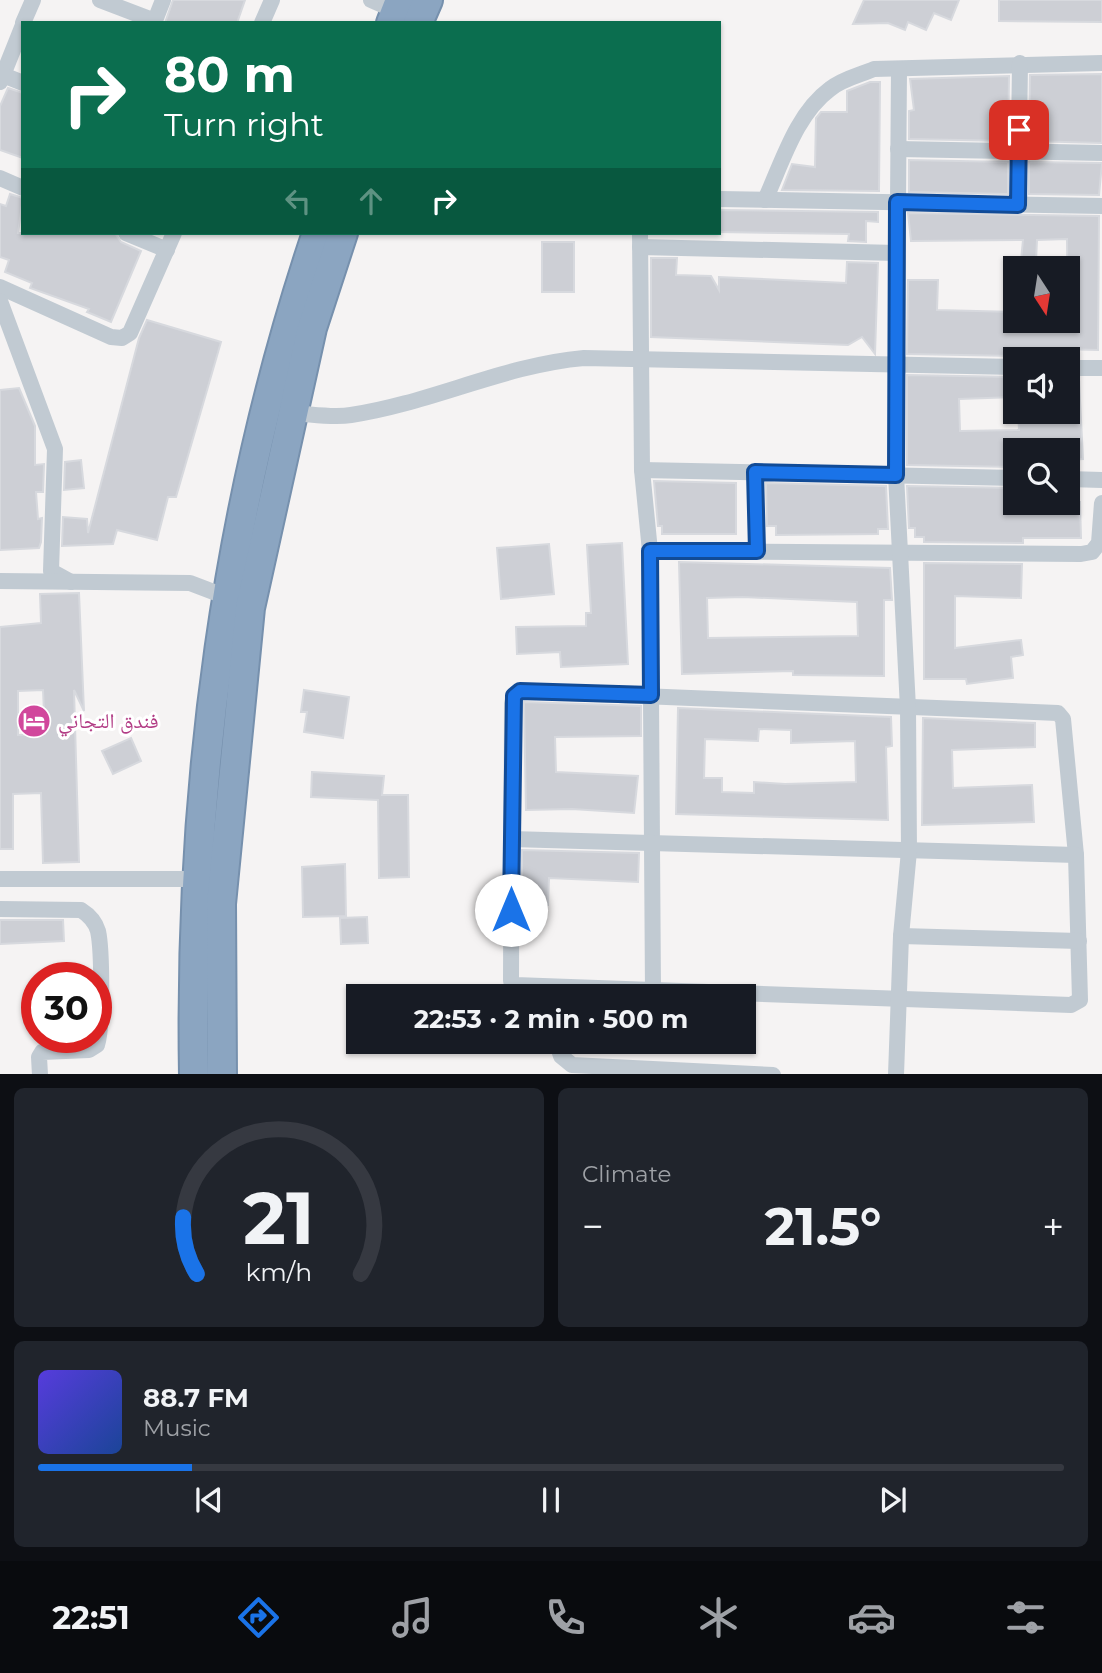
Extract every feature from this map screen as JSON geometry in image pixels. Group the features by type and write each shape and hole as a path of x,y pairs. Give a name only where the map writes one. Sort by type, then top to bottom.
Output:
{"highway":[{"path":"395,11 428,0"},
{"path":"194,1074 193,1004 198,879 263,417 316,235"},
{"path":"222,1074 221,904 238,602 293,414 312,328 343,235"}],"street":[{"path":"24,21 33,0"},
{"path":"100,0 152,21"},
{"path":"154,21 163,0"},
{"path":"263,21 272,0"},
{"path":"21,29 1,78 21,83"},
{"path":"1018,205 1020,63"},
{"path":"765,200 808,110 831,88 850,78 874,69 1020,63 1102,63"},
{"path":"896,1074 901,936 909,851 908,708 896,475 899,69"},
{"path":"898,149 1102,153"},
{"path":"0,177 21,187"},
{"path":"721,199 1102,206"},
{"path":"131,235 166,250"},
{"path":"0,287 111,337 122,338 130,333 173,235"},
{"path":"653,984 650,551 642,470 640,240 897,253"},
{"path":"0,301 55,449 51,571 71,582"},
{"path":"293,414 349,415 441,393 547,361 641,358 1003,368"},
{"path":"1080,368 1102,368"},
{"path":"642,470 1003,478"},
{"path":"755,472 757,551"},
{"path":"1080,480 1102,480"},
{"path":"650,551 902,554 1092,552 1099,543 1102,503"},
{"path":"0,581 190,583 238,602"},
{"path":"514,984 511,981 511,839 512,704 516,693 651,695 1058,713 1062,719 1076,855 1080,993 1077,1004 756,995"},
{"path":"511,839 1076,855"},
{"path":"0,879 198,879"},
{"path":"0,909 81,910 90,917 98,932 100,1028 97,1045 89,1050 42,1052 39,1057 40,1074"},
{"path":"901,936 1079,941"},
{"path":"560,1054 572,1065 773,1074"}],"building":[{"path":"173,0 245,0 238,21 166,21"},
{"path":"864,0 959,0 951,20 934,13 926,30 908,22 905,30 888,23 853,24"},
{"path":"999,0 1102,0 1102,22 999,21"},
{"path":"1102,74 1102,143 1029,141 1030,75"},
{"path":"1009,76 1008,141 909,139 909,111 914,110 910,79"},
{"path":"870,82 880,82 879,191 782,190 792,164 815,167 816,118 821,112 847,112 847,91"},
{"path":"8,88 21,92 21,157 0,150 0,106"},
{"path":"909,160 1008,162 1008,194 909,192"},
{"path":"1029,162 1102,163 1099,195 1029,194"},
{"path":"10,194 21,197 18,233 21,235 116,235 121,242 141,251 111,322 87,312 89,309 30,288 32,283 5,272 9,260 0,257 0,204 6,206"},
{"path":"721,210 878,212 878,222 866,221 866,242 848,241 849,234 721,232"},
{"path":"908,213 1099,216 1098,350 1080,350 1080,347 1003,347 1003,356 907,354 908,280 938,280 937,310 1003,312 1003,333 1080,333 1080,256 1067,256 1067,239 1037,240 1036,256 1021,256 1023,240 911,241"},
{"path":"542,242 574,242 574,292 542,292"},
{"path":"651,258 677,258 676,275 711,276 719,290 719,277 846,283 847,262 878,263 875,354 862,337 848,345 651,337"},
{"path":"147,320 221,342 176,497 168,497 157,540 117,530 113,544 62,546 63,517 87,519 88,533 139,338"},
{"path":"907,375 1003,377 1003,397 959,399 960,431 1019,430 1019,424 1080,424 1080,400 1083,459 1080,459 1080,438 1003,438 1003,467 907,465"},
{"path":"19,388 35,426 35,465 44,464 43,492 36,492 38,519 42,518 41,542 39,548 0,550 0,390"},
{"path":"81,460 84,488 64,490 65,462"},
{"path":"654,481 736,483 736,534 662,534 662,526 658,526"},
{"path":"766,483 886,486 888,529 878,529 878,534 776,535 776,526 767,526"},
{"path":"907,486 1003,488 1003,515 1080,515 1080,502 1081,538 1023,538 1023,543 924,542 924,537 915,537 915,528 909,528"},
{"path":"622,543 628,664 561,667 560,652 517,654 516,627 586,626 586,613 591,613 587,545"},
{"path":"549,544 554,594 501,599 497,548"},
{"path":"679,562 890,568 892,600 884,600 884,676 793,675 793,671 682,674","holes":["707,598 857,602 858,636 708,638"]},
{"path":"924,563 1022,564 1021,598 955,596 955,648 1021,640 1023,655 1011,657 1013,678 967,684 966,679 924,679"},
{"path":"79,593 84,711 74,690 79,862 43,863 41,793 13,794 13,849 0,849 0,627 41,623 40,594","holes":["43,690 45,734 18,735 18,691"]},
{"path":"304,690 349,697 343,738 304,732 307,712 301,712"},
{"path":"524,702 641,706 641,736 555,737 556,772 638,776 634,813 572,809 526,810"},
{"path":"678,708 891,717 892,746 886,747 888,820 676,814","holes":["759,729 791,730 791,743 855,741 856,782 754,782 754,793 722,792 722,778 704,778 705,739 758,741"]},
{"path":"923,718 1035,723 1035,747 952,750 953,788 1032,785 1034,822 922,825"},
{"path":"131,738 141,761 113,774 102,751"},
{"path":"312,772 384,776 382,795 408,795 409,877 379,878 378,800 311,797"},
{"path":"522,850 639,853 638,882 549,878 548,905 522,904"},
{"path":"345,864 346,916 303,917 302,867"},
{"path":"367,917 368,943 341,944 340,918"},
{"path":"0,920 63,920 64,941 0,944"}],"place":[{"name":"فندق التجاني","path":"34,721"}],"route":[{"path":"511,910 514,696 520,691 651,695 650,551 757,551 755,472 896,475 897,202 1018,205 1019,130"}]}
